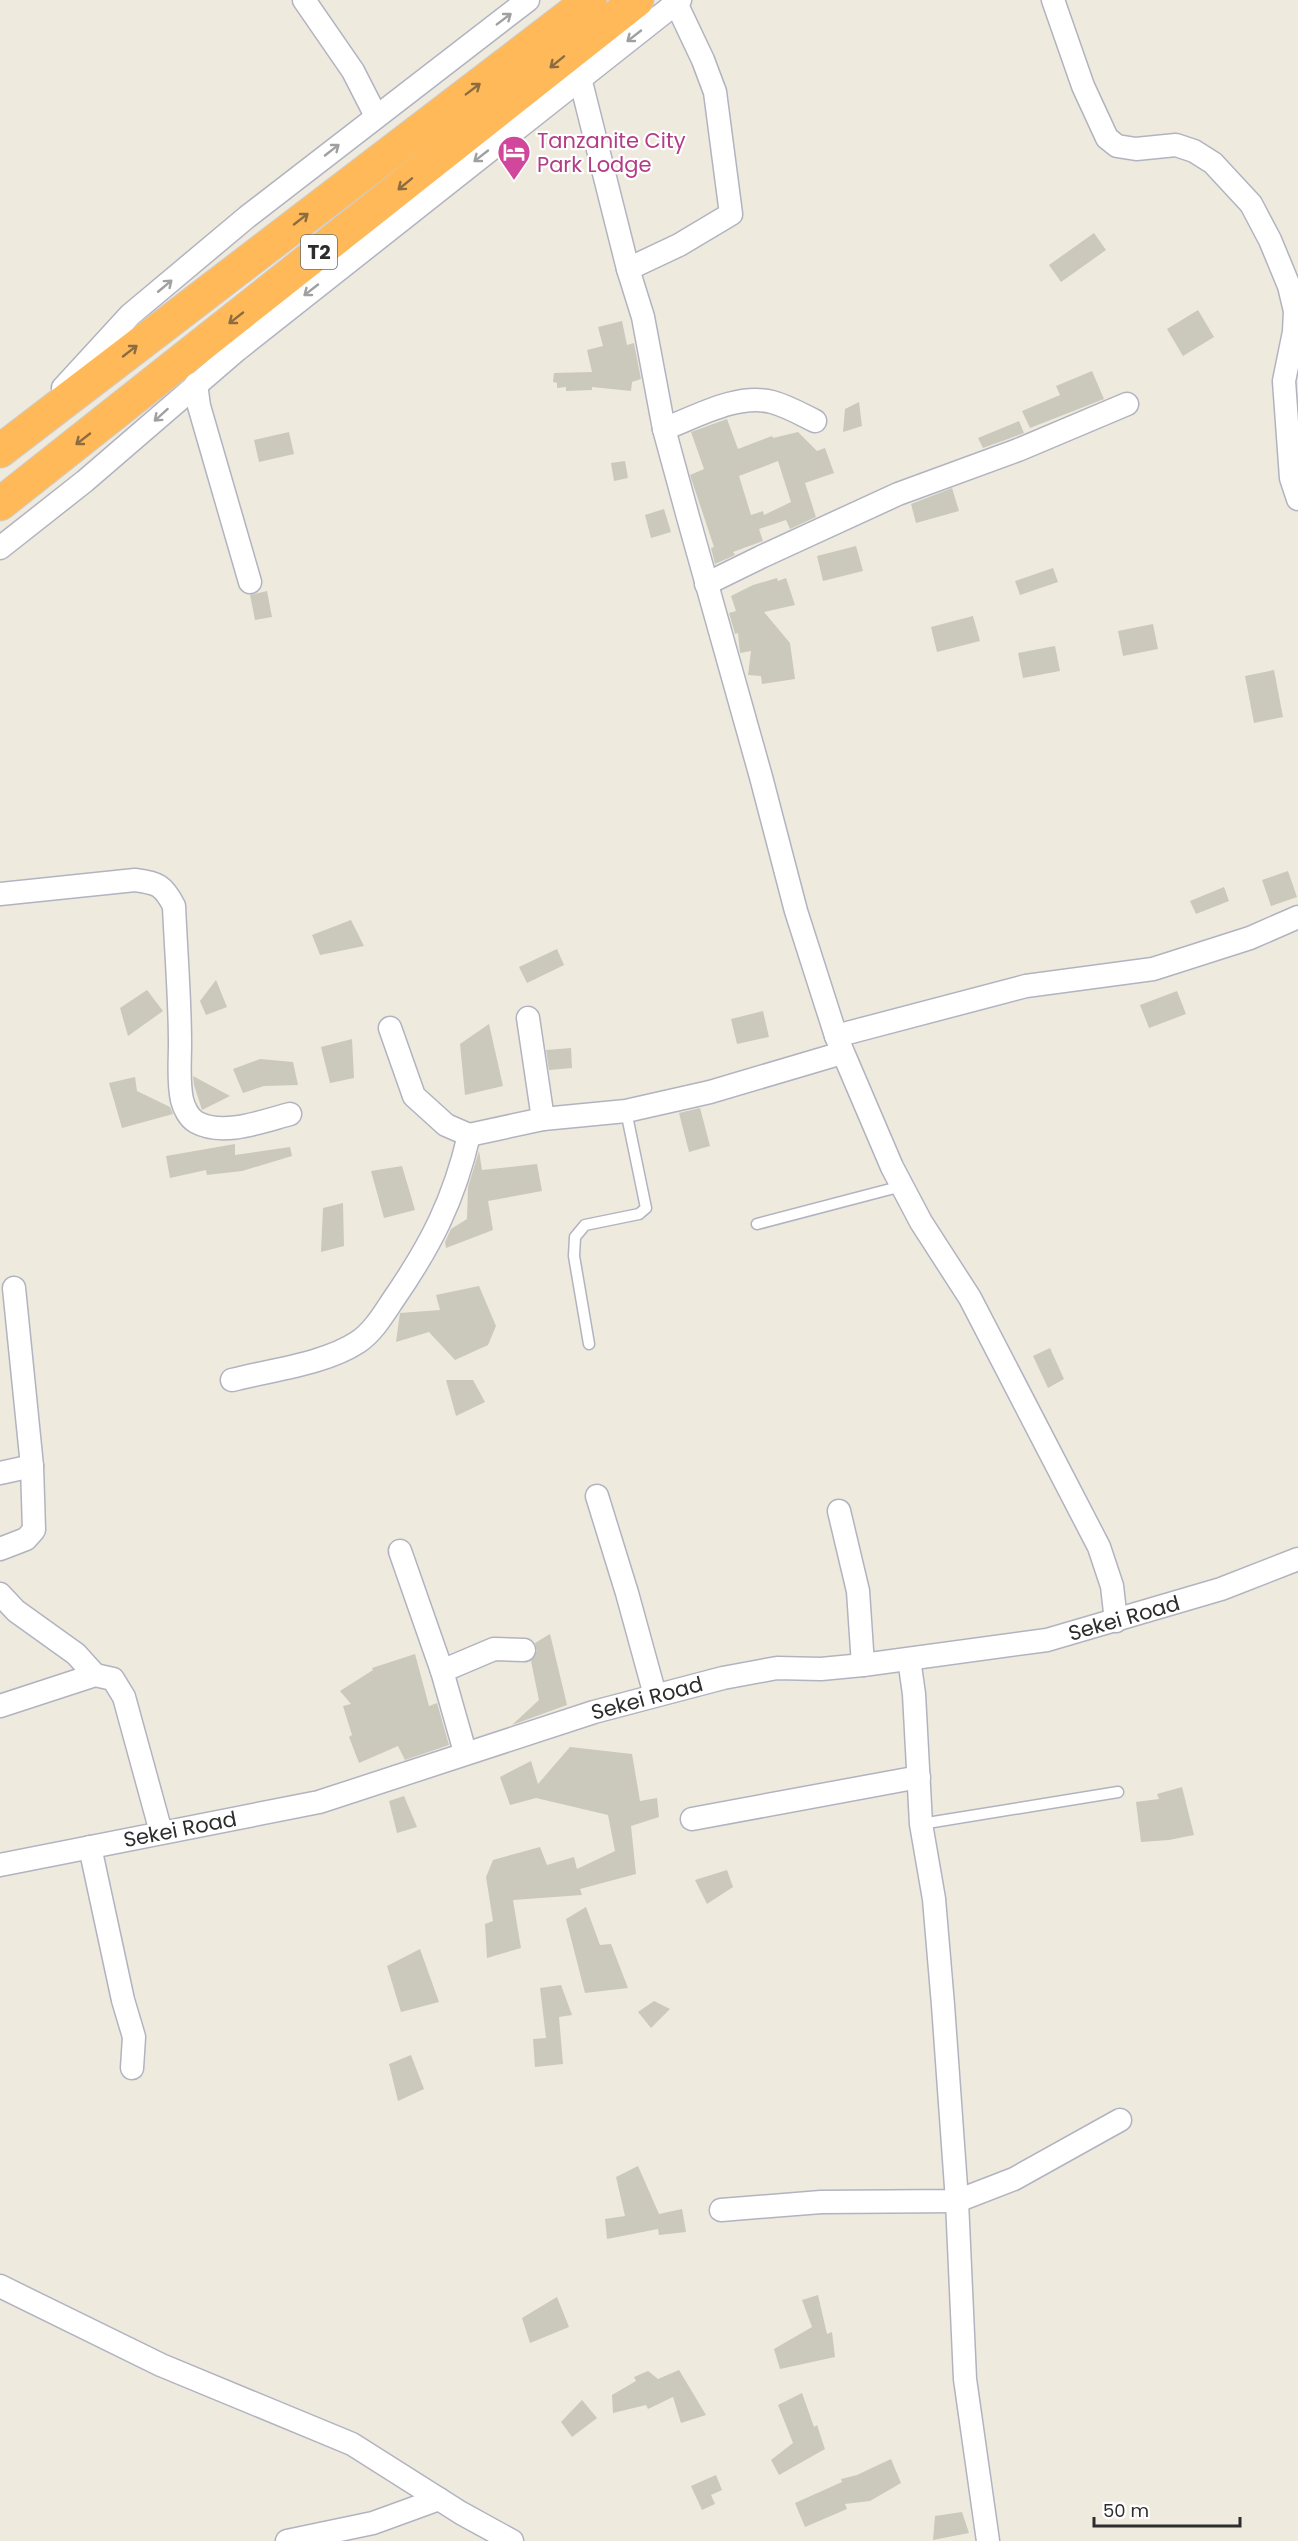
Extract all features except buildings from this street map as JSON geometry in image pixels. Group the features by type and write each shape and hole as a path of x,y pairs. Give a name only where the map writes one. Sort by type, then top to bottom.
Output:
{"highway":[{"name":"T2","path":"11,442 590,0"},
{"name":"T2","path":"0,504 637,0"}],"street":[{"path":"304,0 353,71 376,116"},
{"path":"11,442 130,315 247,217 528,0"},
{"path":"1053,0 1083,86 1107,138 1118,146 1136,149 1176,145 1194,151 1213,163 1251,204 1270,240 1289,286 1295,311 1294,332 1284,381 1291,478 1298,499"},
{"path":"0,548 85,481 196,384 678,2 715,92 731,214 704,232 628,269"},
{"path":"580,78 628,269 643,317 664,429 796,911 839,1045 902,1186 921,1222 970,1298 1100,1547 1112,1586 1116,1621"},
{"path":"196,384 199,406 250,582"},
{"path":"664,429 742,401 770,401 814,421"},
{"path":"706,584 760,556 898,494 1018,450 1127,404"},
{"path":"0,894 135,880 155,883 165,889 174,906 180,1045 179,1080 182,1101 187,1113 199,1124 219,1129 253,1124 290,1114"},
{"path":"390,1028 414,1096 446,1125 469,1135 543,1119 626,1110 710,1092 839,1045 1026,986 1153,969 1250,938 1298,917"},
{"path":"528,1018 543,1119"},
{"path":"232,1380 324,1357 359,1341 378,1323 437,1231 459,1176 469,1135"},
{"path":"0,1549 26,1539 34,1530 32,1466 9,1341 14,1288"},
{"path":"0,1473 32,1466"},
{"path":"597,1496 655,1695"},
{"path":"839,1511 858,1591 863,1665"},
{"path":"400,1551 442,1671 465,1752"},
{"name":"Sekei Road","path":"0,1865 320,1802 465,1752 594,1712 723,1678 777,1668 821,1669 863,1665 1047,1640 1221,1589 1298,1559"},
{"path":"0,1594 16,1611 76,1654 95,1675"},
{"path":"442,1671 494,1649 524,1650"},
{"path":"909,1659 914,1694 921,1824 934,1899 957,2201 966,2379 988,2541"},
{"path":"0,1706 95,1675 112,1679 124,1697 161,1832"},
{"path":"692,1819 919,1777"},
{"path":"90,1846 123,2000 133,2028 132,2068"},
{"path":"721,2210 821,2202 957,2201 1014,2179 1120,2120"},
{"path":"0,2286 161,2365 352,2444 439,2499 512,2541"},
{"path":"287,2541 373,2523 439,2499"}],"lane":[{"path":"589,1344 574,1256 575,1237 585,1225 639,1214 646,1208 626,1110"},
{"path":"757,1224 902,1186"},
{"path":"921,1824 1118,1792"}],"place":[{"name":"Tanzanite City Park Lodge","path":"514,181"}]}
